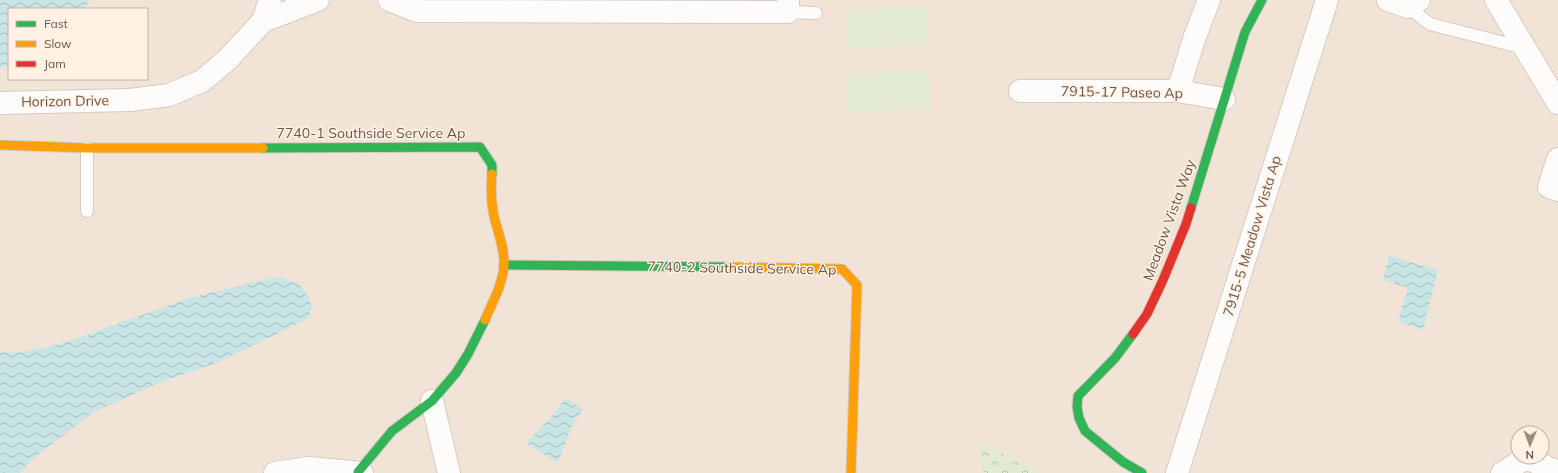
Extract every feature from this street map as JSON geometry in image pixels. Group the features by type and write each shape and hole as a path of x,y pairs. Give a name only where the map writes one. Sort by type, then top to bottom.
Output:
{"street":[{"path":"263,21 270,0"},
{"path":"263,21 318,0"},
{"path":"389,0 417,11 788,6"},
{"path":"1178,92 1194,36 1209,0"},
{"name":"Meadow Vista Way","path":"1142,473 1123,462 1085,431 1079,418 1077,407 1078,396 1115,358 1147,314 1163,280 1186,224 1245,32 1262,0"},
{"name":"7915-5 Meadow Vista Ap","path":"1177,473 1326,0"},
{"path":"1388,0 1414,4"},
{"path":"1496,0 1558,103"},
{"name":"Horizon Drive","path":"0,102 130,100 169,95 202,81 228,59 263,21"},
{"name":"7915-17 Paseo Ap","path":"1020,91 1178,92 1224,99"},
{"name":"7740-1 Southside Service Ap","path":"0,145 87,148 480,147 492,165 491,188 493,212 502,241 504,265 499,286 483,325 456,373 432,401 392,431 360,473"},
{"path":"1558,159 1549,187 1558,190"},
{"name":"7740-2 Southside Service Ap","path":"504,265 727,266 842,269 857,285 851,473"},
{"path":"432,401 449,473"},
{"path":"1502,473 1526,458 1558,472"},
{"path":"275,473 309,468 360,473"}],"lane":[{"path":"1414,4 1430,24 1525,48"},
{"path":"788,6 816,13"},
{"path":"87,148 87,211"}],"shaded area":[{"path":"0,0 1558,0 1558,473 1042,473 978,441 983,473 0,473"}],"green space":[{"path":"927,7 928,45 847,47 846,10"},
{"path":"929,71 930,109 848,111 847,74"},
{"path":"978,441 1042,473 983,473"}],"water":[{"path":"0,0 90,0 85,8 8,8 8,65 0,68"},
{"path":"1389,256 1438,270 1423,330 1398,321 1408,288 1383,280"},
{"path":"277,277 298,283 309,297 312,309 307,319 219,362 161,382 92,413 33,459 19,473 0,473 0,351 13,353 48,347 81,337 189,298"},
{"path":"566,398 583,409 571,428 558,463 526,443 554,414"}],"traffic: fast":[{"path":"1191,208 1245,32 1262,0"},
{"path":"263,148 480,147 492,165 492,174"},
{"path":"504,265 732,267"},
{"path":"358,472 392,431 432,401 456,373 468,354 485,320"},
{"path":"1133,334 1115,358 1078,396 1077,407 1079,418 1085,431 1123,462 1142,473"}],"traffic: slow":[{"path":"0,145 87,148 263,148"},
{"path":"485,320 502,279 504,265 503,251 492,206 492,174"},
{"path":"732,267 842,269 857,285 851,473"}],"traffic: jam":[{"path":"1133,334 1147,314 1163,280 1191,208"}]}
